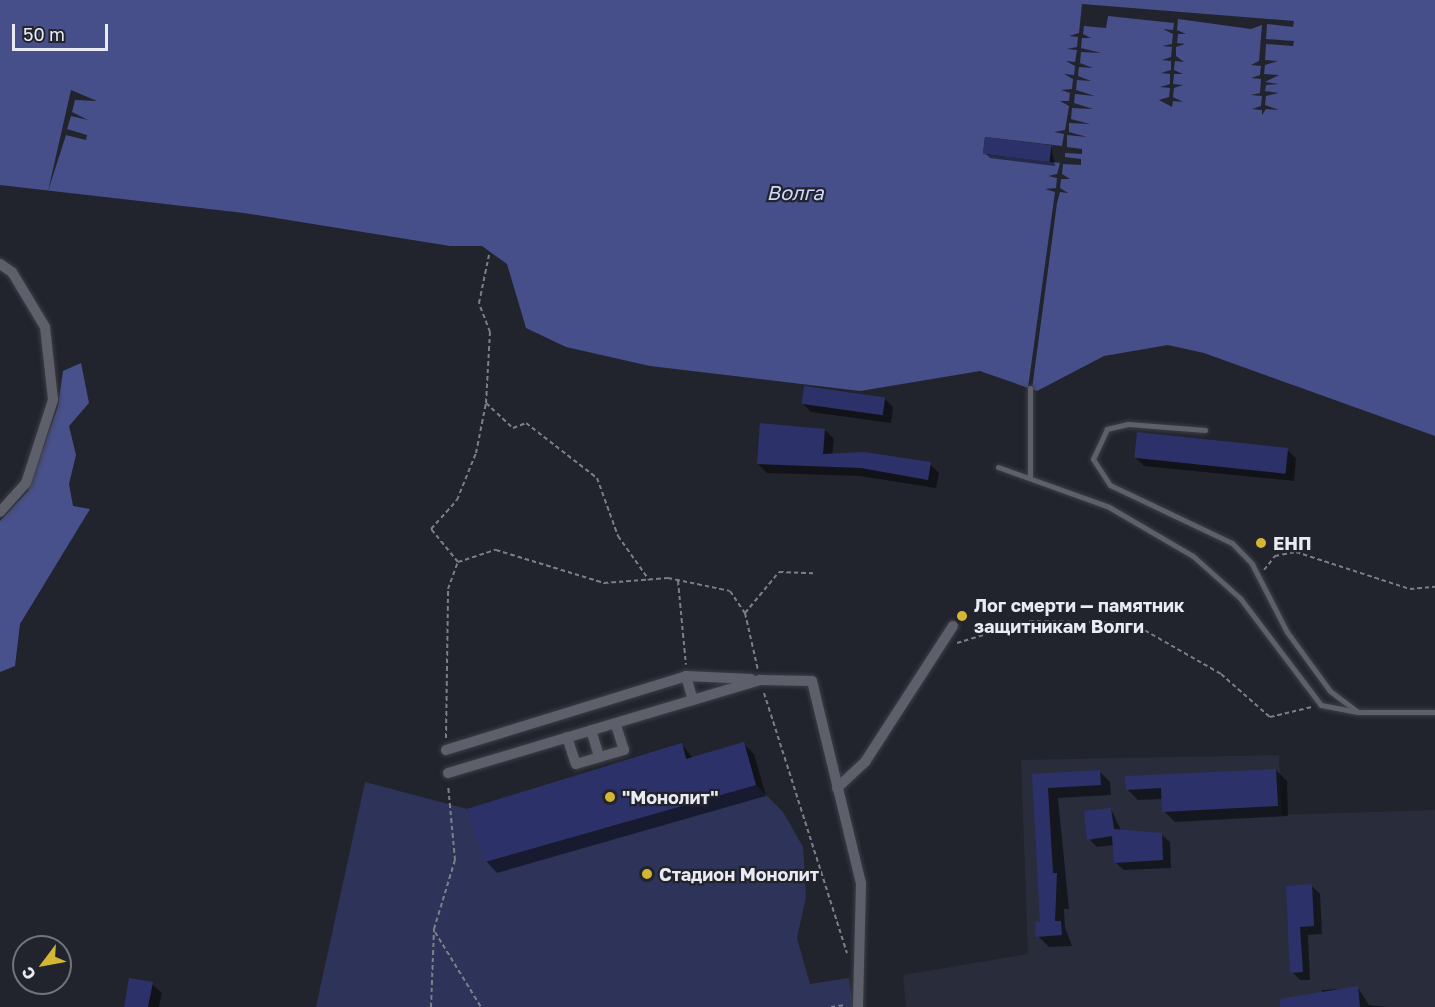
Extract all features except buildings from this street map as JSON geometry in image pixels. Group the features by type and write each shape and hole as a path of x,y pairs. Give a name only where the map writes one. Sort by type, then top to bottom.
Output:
{"street":[{"path":"0,264 12,272 45,327 53,400 26,483 0,512"},
{"path":"837,788 865,762 953,626"},
{"path":"686,676 693,700"},
{"path":"446,750 686,676 812,681 861,883 858,1007"},
{"path":"448,772 760,680"},
{"path":"567,737 576,764 624,750 615,723"},
{"path":"591,730 599,757"}],"lane":[{"path":"1030,388 1030,478"},
{"path":"1205,430 1128,424 1107,429 1093,459 1110,484 1232,543 1259,577 1299,649 1330,691 1358,712"},
{"path":"998,468 1109,507 1193,556 1240,597 1321,705 1358,712 1435,712"}],"path":[{"path":"458,562 431,529 457,500 476,453 486,403 490,332 479,303 489,255"},
{"path":"486,403 513,428 526,423 597,478 618,536 649,580"},
{"path":"458,562 496,550 604,583 678,579 730,591 745,613 760,680 848,957"},
{"path":"1259,577 1275,556 1296,552 1410,589 1435,586"},
{"path":"446,750 448,589 458,562"},
{"path":"745,613 779,572 813,573"},
{"path":"678,579 686,676"},
{"path":"938,648 1029,621 1132,623 1221,674 1270,717 1321,705"},
{"path":"431,1007 434,929 455,860 448,772"},
{"path":"434,929 481,1007"}],"shaded area":[{"path":"81,363 89,403 69,426 76,455 69,484 73,506 90,509 20,624 15,666 0,672 0,521 28,491 58,406 63,371"},
{"name":"Стадион Монолит","path":"744,742 756,785 783,812 803,847 806,897 797,938 810,984 849,978 853,1007 316,1007 365,782 467,809 682,743 687,759"},
{"path":"1279,755 1282,815 1435,810 1435,1007 906,1007 903,975 1028,954 1021,760"}],"water":[{"name":"Волга","path":"0,0 1435,0 1435,436 1204,353 1168,345 1104,356 1037,391 980,371 860,391 650,366 566,347 526,328 507,264 482,246 450,246 244,213 0,185"}],"pier":[{"path":"1082,4 1294,21 1293,27 1267,24 1266,39 1294,41 1293,46 1266,44 1265,60 1278,61 1265,65 1264,74 1279,75 1265,82 1279,84 1266,85 1265,91 1279,93 1266,96 1265,105 1279,110 1266,109 1262,115 1262,110 1252,109 1261,106 1262,96 1251,95 1260,93 1261,79 1251,78 1260,75 1261,66 1251,65 1259,61 1262,25 1251,29 1178,19 1177,30 1186,34 1178,34 1177,43 1185,44 1176,47 1176,56 1184,62 1175,61 1174,70 1183,74 1174,74 1173,84 1183,85 1174,88 1173,97 1183,102 1173,101 1172,107 1159,100 1169,97 1170,88 1160,87 1170,84 1170,74 1161,73 1171,70 1171,61 1162,60 1171,57 1172,47 1162,46 1172,44 1173,34 1163,29 1173,30 1174,23 1108,16 1106,28 1084,26 1083,34 1091,38 1082,38 1081,48 1101,53 1081,52 1080,63 1093,68 1079,67 1078,76 1091,81 1077,80 1076,90 1095,96 1075,94 1074,103 1093,109 1072,108 1071,119 1090,124 1069,123 1069,132 1087,137 1067,135 1067,147 1082,149 1082,154 1065,153 1065,157 1081,159 1081,165 1063,164 1062,174 1070,179 1061,179 1060,188 1068,193 1060,192 1057,203 1032,389 1028,388 1055,192 1045,189 1056,188 1057,178 1048,176 1057,174 1060,163 983,154 985,137 1062,146 1064,134 1054,132 1065,130 1069,106 1060,101 1069,101 1070,93 1061,90 1072,89 1073,79 1064,74 1074,75 1075,66 1066,61 1075,62 1077,50 1067,49 1077,47 1078,37 1069,36 1079,33"},
{"path":"71,90 97,101 75,100 72,112 88,120 71,116 67,129 87,135 86,140 66,135 48,191"}],"place":[{"name":"ЕНП","path":"1261,543"},
{"name":"Лог смерти — памятник защитникам Волги","path":"962,616"},
{"name":"\"Монолит\"","path":"610,797"},
{"name":"Стадион Монолит","path":"647,874"}]}
